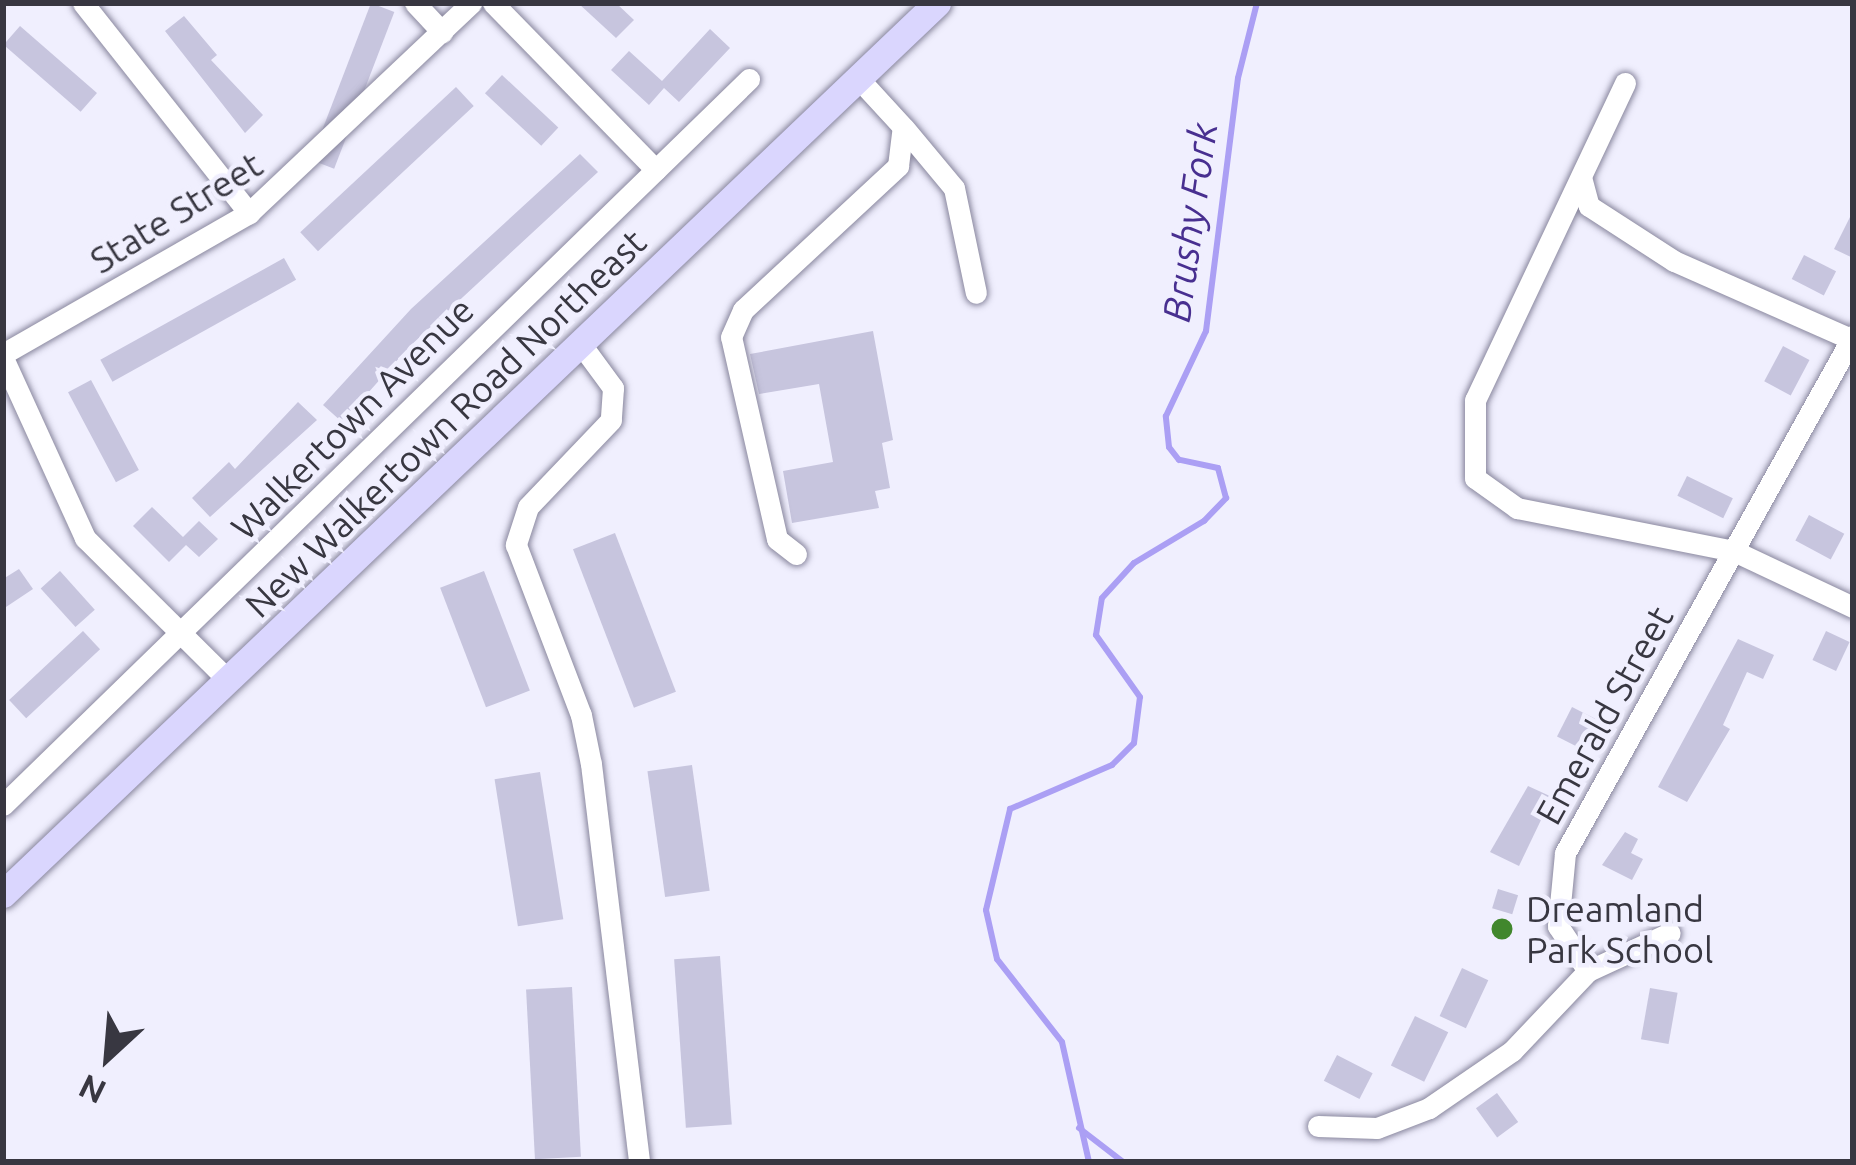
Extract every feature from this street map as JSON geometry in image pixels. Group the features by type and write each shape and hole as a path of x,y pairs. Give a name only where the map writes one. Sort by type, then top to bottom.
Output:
{"main road":[{"name":"New Walkertown Road Northeast","path":"3,894 937,3"}],"street":[{"path":"83,3 174,109 249,214"},
{"path":"416,3 442,32"},
{"name":"State Street","path":"3,356 249,214 471,3"},
{"path":"493,3 656,170"},
{"path":"858,78 954,188 976,293"},
{"name":"Walkertown Avenue","path":"3,805 749,79"},
{"path":"1624,83 1475,400 1475,478 1517,508 1734,551 1853,607"},
{"path":"796,554 777,539 731,337 743,310 898,166 903,128"},
{"path":"1581,177 1589,206 1674,261 1852,338"},
{"name":"Emerald Street","path":"1588,971 1558,926 1565,853 1852,338"},
{"path":"580,343 613,388 611,420 528,507 516,545 581,715 591,764 639,1162"},
{"path":"3,356 85,538 185,632 228,680"},
{"path":"1318,1126 1377,1128 1429,1108 1512,1051 1588,971 1670,933"}],"building":[{"path":"371,3 394,12 334,169 311,160"},
{"path":"578,3 616,3 634,20 616,38"},
{"path":"184,16 217,55 211,60 263,115 245,133 165,31"},
{"path":"20,26 97,93 81,112 4,45"},
{"path":"710,29 730,48 679,102 664,88 649,105 611,70 629,51 662,81"},
{"path":"502,75 558,128 541,146 485,93"},
{"path":"456,87 474,106 318,251 300,232"},
{"path":"580,154 598,172 409,347 342,422 323,405 411,309"},
{"path":"1853,211 1853,258 1834,249"},
{"path":"1804,255 1836,271 1824,295 1792,279"},
{"path":"284,258 296,280 112,382 100,360"},
{"path":"873,331 893,440 882,443 890,488 875,491 879,508 792,523 783,471 833,462 819,384 759,394 750,354"},
{"path":"1783,346 1809,360 1791,395 1764,381"},
{"path":"91,380 139,470 116,482 68,392"},
{"path":"298,402 317,420 210,517 192,498 229,462 235,469"},
{"path":"1687,476 1733,498 1723,518 1677,496"},
{"path":"152,507 183,537 199,521 218,539 199,557 186,545 169,562 133,526"},
{"path":"1809,515 1844,534 1831,559 1795,541"},
{"path":"615,533 676,692 634,708 573,549"},
{"path":"19,569 33,589 3,609 3,579"},
{"path":"60,571 95,610 75,627 41,588"},
{"path":"484,571 530,690 486,707 440,588"},
{"path":"83,631 100,649 26,718 9,700"},
{"path":"1826,631 1850,642 1836,671 1812,660"},
{"path":"1738,639 1774,655 1763,679 1747,672 1723,725 1730,729 1687,802 1658,787"},
{"path":"1572,707 1600,721 1585,750 1557,736"},
{"path":"692,765 710,891 665,897 647,771"},
{"path":"540,772 563,919 518,926 495,779"},
{"path":"1528,786 1552,797 1519,866 1490,852"},
{"path":"1625,832 1638,839 1631,853 1643,859 1632,880 1602,865"},
{"path":"1498,889 1518,895 1512,914 1492,908"},
{"path":"720,956 732,1125 686,1128 674,959"},
{"path":"1462,968 1488,980 1466,1028 1440,1016"},
{"path":"572,987 581,1157 535,1159 526,989"},
{"path":"1650,988 1678,993 1669,1044 1641,1039"},
{"path":"1415,1016 1448,1032 1424,1082 1391,1065"},
{"path":"1337,1055 1373,1073 1359,1099 1324,1081"},
{"path":"1497,1093 1518,1122 1497,1137 1476,1108"}],"waterway":[{"name":"Brushy Fork","path":"1089,1162 1062,1042 997,959 986,910 1010,809 1112,765 1134,743 1140,697 1096,635 1102,598 1134,563 1204,521 1226,498 1218,468 1179,460 1169,447 1166,416 1206,331 1238,78 1257,3"},
{"path":"1079,1128 1123,1162"}],"place":[{"name":"Dreamland Park School","path":"1502,929"}]}
